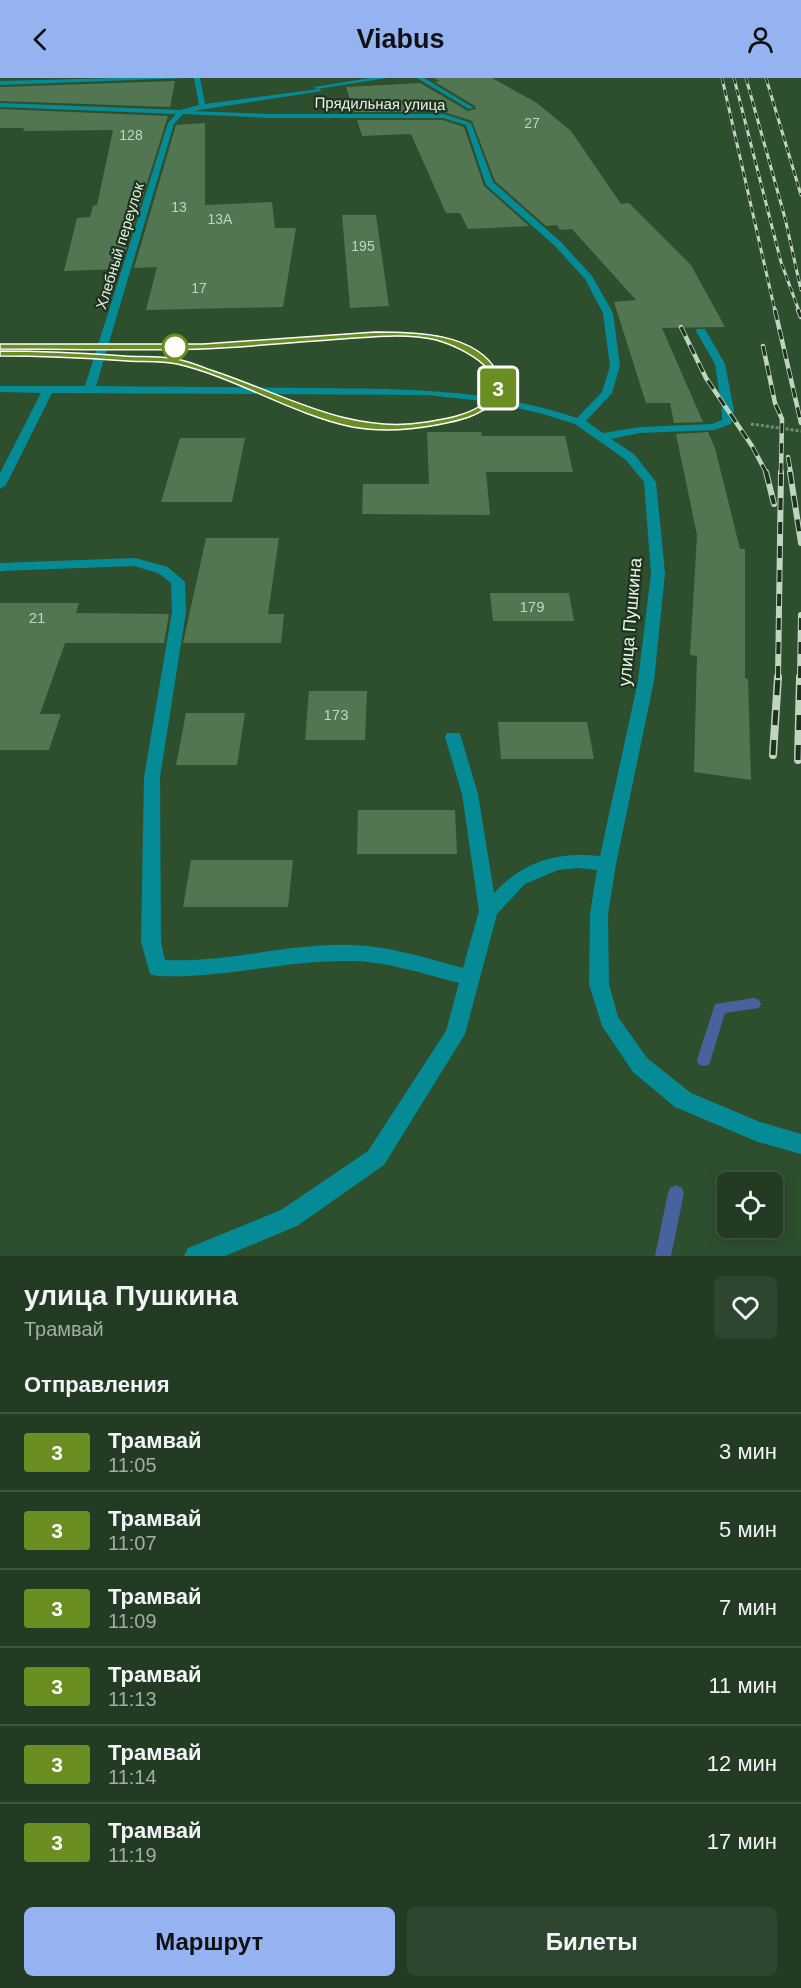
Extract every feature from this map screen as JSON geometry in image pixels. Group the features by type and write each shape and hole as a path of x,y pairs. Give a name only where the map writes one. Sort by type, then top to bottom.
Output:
{"street":[{"path":"0,83 183,78"},
{"path":"197,78 202,106"},
{"path":"312,78 323,99"},
{"path":"182,112 202,106 384,78"},
{"path":"420,78 471,108"},
{"name":"Прядильная улица","path":"0,105 260,116 328,111 444,117 469,124 489,183 558,244 589,278 608,313 615,366 608,393 579,422"},
{"name":"Хлебный переулок","path":"89,391 171,123 182,112"},
{"path":"603,437 640,430 714,427 727,422 728,411 720,364 701,331"},
{"name":"улица Пушкина","path":"0,389 427,392 491,399 546,411 579,422 630,458 650,482 658,573 646,681 607,864 599,914 600,984 609,1020 640,1065 683,1100 758,1132 801,1144"},
{"path":"0,485 48,390"},
{"path":"0,567 135,562 164,570 178,582 179,612 152,777 151,942 157,968 188,970 337,952 386,957 470,978"},
{"path":"196,1256 290,1218 376,1158 455,1034 488,911 470,794 453,737"},
{"path":"488,911 519,879 556,863 579,861 607,864"}],"path":[{"path":"727,422 801,431"}],"building":[{"path":"434,78 492,78 537,103 571,131 621,204 629,203 691,265 725,327 662,328 703,422 674,423 670,403 646,403 614,302 636,300 572,229 560,230 557,225 546,226 495,181 472,121 444,112 354,112 346,87 420,83 468,111 476,109 475,106 435,82 440,81"},
{"path":"175,81 170,107 0,101 0,87"},
{"path":"0,109 168,116 120,269 64,271 77,218 90,217 93,206 97,205 113,130 23,131 24,128 0,128"},
{"path":"357,120 443,120 464,127 484,186 529,226 468,229 460,213 446,213 411,134 362,136"},
{"path":"205,123 205,205 272,202 275,228 296,228 283,307 146,310 157,267 134,268 176,125"},
{"path":"342,215 376,215 389,306 350,308"},
{"path":"427,432 481,432 482,436 565,436 573,472 486,472 490,515 362,514 363,484 429,484"},
{"path":"708,432 715,448 740,549 745,549 745,678 748,679 751,780 694,772 697,656 690,655 697,535 676,434"},
{"path":"180,438 245,438 232,502 161,502"},
{"path":"206,538 279,538 268,614 284,614 281,643 183,643"},
{"path":"490,593 569,593 574,621 493,621"},
{"path":"0,603 79,603 76,613 169,614 164,643 65,643 40,714 61,714 49,750 0,750"},
{"path":"309,691 367,691 365,740 305,740"},
{"path":"186,713 245,713 237,765 176,765"},
{"path":"498,722 587,722 594,759 501,759"},
{"path":"358,810 455,810 457,854 357,854"},
{"path":"191,860 293,860 288,907 183,907"}],"waterway":[{"path":"704,1060 720,1008 754,1004"},
{"path":"663,1256 676,1193"}],"tram line":[{"path":"0,347 184,347 367,333 414,334 436,338 465,348 488,367 499,385 496,394 483,408 458,418 421,425 391,427 354,424 331,419 245,384 176,361 0,353"},
{"name":"3","path":"0,347 203,346 375,334 412,334 436,338 464,347 484,359 494,372 499,385 496,394 483,408 458,418 422,425 391,427 354,424 314,414 291,402 245,384 176,361 134,357 0,353"}],"railway":[{"path":"722,78 775,311"},
{"path":"734,78 781,262 799,311"},
{"path":"746,78 785,218 801,290"},
{"path":"766,78 801,195"},
{"path":"775,310 801,423"},
{"path":"798,310 801,317"},
{"path":"681,327 706,378 752,446 766,472"},
{"path":"763,346 775,403 782,419 781,474"},
{"path":"788,457 791,474"},
{"path":"766,472 774,504"},
{"path":"778,678 781,472"},
{"path":"790,472 801,543"},
{"path":"800,678 801,615"},
{"path":"773,755 778,677"},
{"path":"798,760 800,677"}]}
